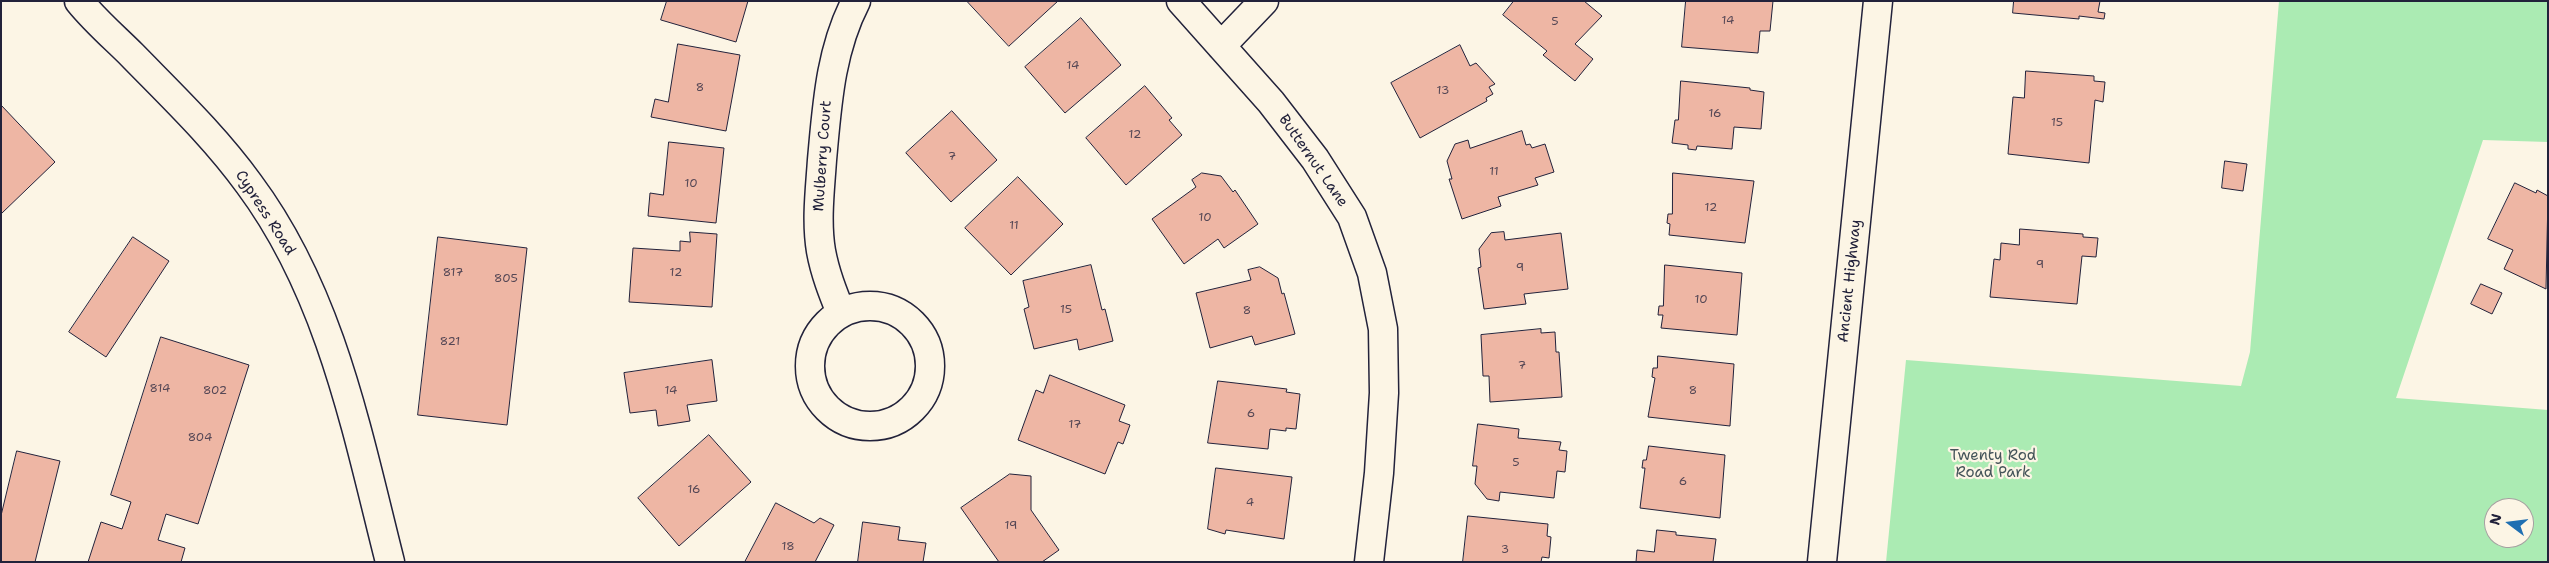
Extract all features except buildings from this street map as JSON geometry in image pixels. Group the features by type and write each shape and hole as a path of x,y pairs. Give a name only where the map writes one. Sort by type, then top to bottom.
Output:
{"street":[{"name":"Cypress Road","path":"79,1 202,126 250,185 291,248 320,314 343,385 390,562"},
{"name":"Mulberry Court","path":"841,313 830,287 821,250 818,212 828,88 838,45 856,1"},
{"name":"Butternut Lane","path":"1182,1 1271,102 1315,159 1352,217 1372,273 1383,329 1384,393 1379,473 1369,562"},
{"path":"1222,46 1264,1"},
{"name":"Ancient Highway","path":"1822,562 1878,1"},
{"path":"856,307 881,307 904,315 916,326 925,340 930,356 930,373 926,389 918,403 906,415 890,423 873,426 855,425 838,418 820,399 815,391 811,374 811,356 817,339 827,324 841,313 856,307"}],"green space":[{"name":"Twenty Rod Road Park","path":"2279,1 2548,1 2548,142 2483,140 2396,398 2548,410 2548,562 1886,562 1906,360 2241,386 2250,352"}]}
